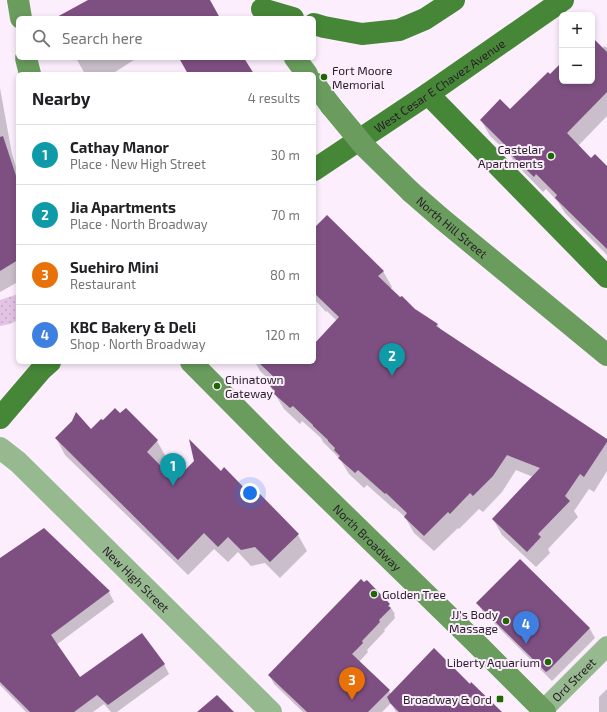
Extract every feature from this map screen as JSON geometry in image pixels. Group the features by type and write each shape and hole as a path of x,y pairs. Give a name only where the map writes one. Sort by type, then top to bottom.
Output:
{"main road":[{"path":"18,0 21,16"},
{"path":"316,25 362,34 399,30 425,19 454,0"},
{"name":"West Cesar E Chavez Avenue","path":"316,169 428,94 563,0"},
{"path":"262,9 285,16"},
{"path":"26,60 30,72"},
{"path":"296,60 306,72"},
{"name":"North Hill Street","path":"316,86 365,147 411,192 607,354"},
{"path":"428,94 607,277"},
{"path":"0,418 48,364"},
{"name":"North Broadway","path":"193,364 283,455 472,639 543,711"}],"street":[{"name":"New High Street","path":"0,448 18,462 271,712"},
{"name":"Ord Street","path":"543,711 607,646"}],"shaded area":[{"path":"16,295 16,321 0,326 0,300"}],"building":[{"path":"88,0 210,0 219,16 59,16"},
{"name":"Castelar Apartments","path":"595,40 607,52 607,92 567,133 591,158 595,154 607,166 607,249 555,198 557,195 536,174 534,177 504,148 506,146 480,120 500,99 510,109 548,72 550,74 559,65 559,84 595,84"},
{"path":"180,60 245,60 253,72 187,72"},
{"path":"3,136 16,176 16,261 0,271 0,137"},
{"path":"327,215 384,271 378,276 415,309 438,324 436,326 607,439 607,442 584,477 580,474 565,496 570,501 538,534 541,537 527,552 492,519 540,468 507,455 493,476 473,496 470,493 450,514 448,512 424,536 404,517 407,513 386,493 385,494 358,470 355,473 338,458 340,456 334,450 335,448 313,425 293,406 290,408 273,393 275,391 269,385 276,379 260,364 316,364 316,342 339,317 316,295 316,226"},
{"path":"115,408 120,413 126,408 158,440 147,452 175,480 194,461 189,439 221,471 224,467 253,497 258,492 299,534 270,562 255,547 241,550 228,537 218,547 204,533 178,560 55,438 72,421 76,412 91,429"},
{"path":"44,528 110,591 51,635 80,677 142,633 165,664 108,705 97,695 74,712 30,712 0,682 0,558"},
{"path":"520,559 590,628 546,672 476,603"},
{"path":"361,579 364,582 367,580 390,604 388,606 391,608 379,620 380,622 352,654 390,690 368,712 307,712 268,675"},
{"path":"434,648 470,684 471,682 502,712 399,712 390,703 387,697"},
{"path":"217,695 234,712 197,712"}],"place":[{"name":"Fort Moore Memorial","path":"324,77"},
{"name":"Castelar Apartments","path":"551,156"},
{"name":"Jia Apartments","path":"392,376"},
{"name":"Chinatown Gateway","path":"217,386"},
{"name":"Cathay Manor","path":"173,486"},
{"name":"Golden Tree","path":"374,594"},
{"name":"JJ's Body Massage","path":"506,621"},
{"name":"KBC Bakery & Deli","path":"526,644"},
{"name":"Liberty Aquarium","path":"548,662"},
{"name":"Broadway & Ord","path":"500,699"},
{"name":"Suehiro Mini","path":"352,700"}]}
